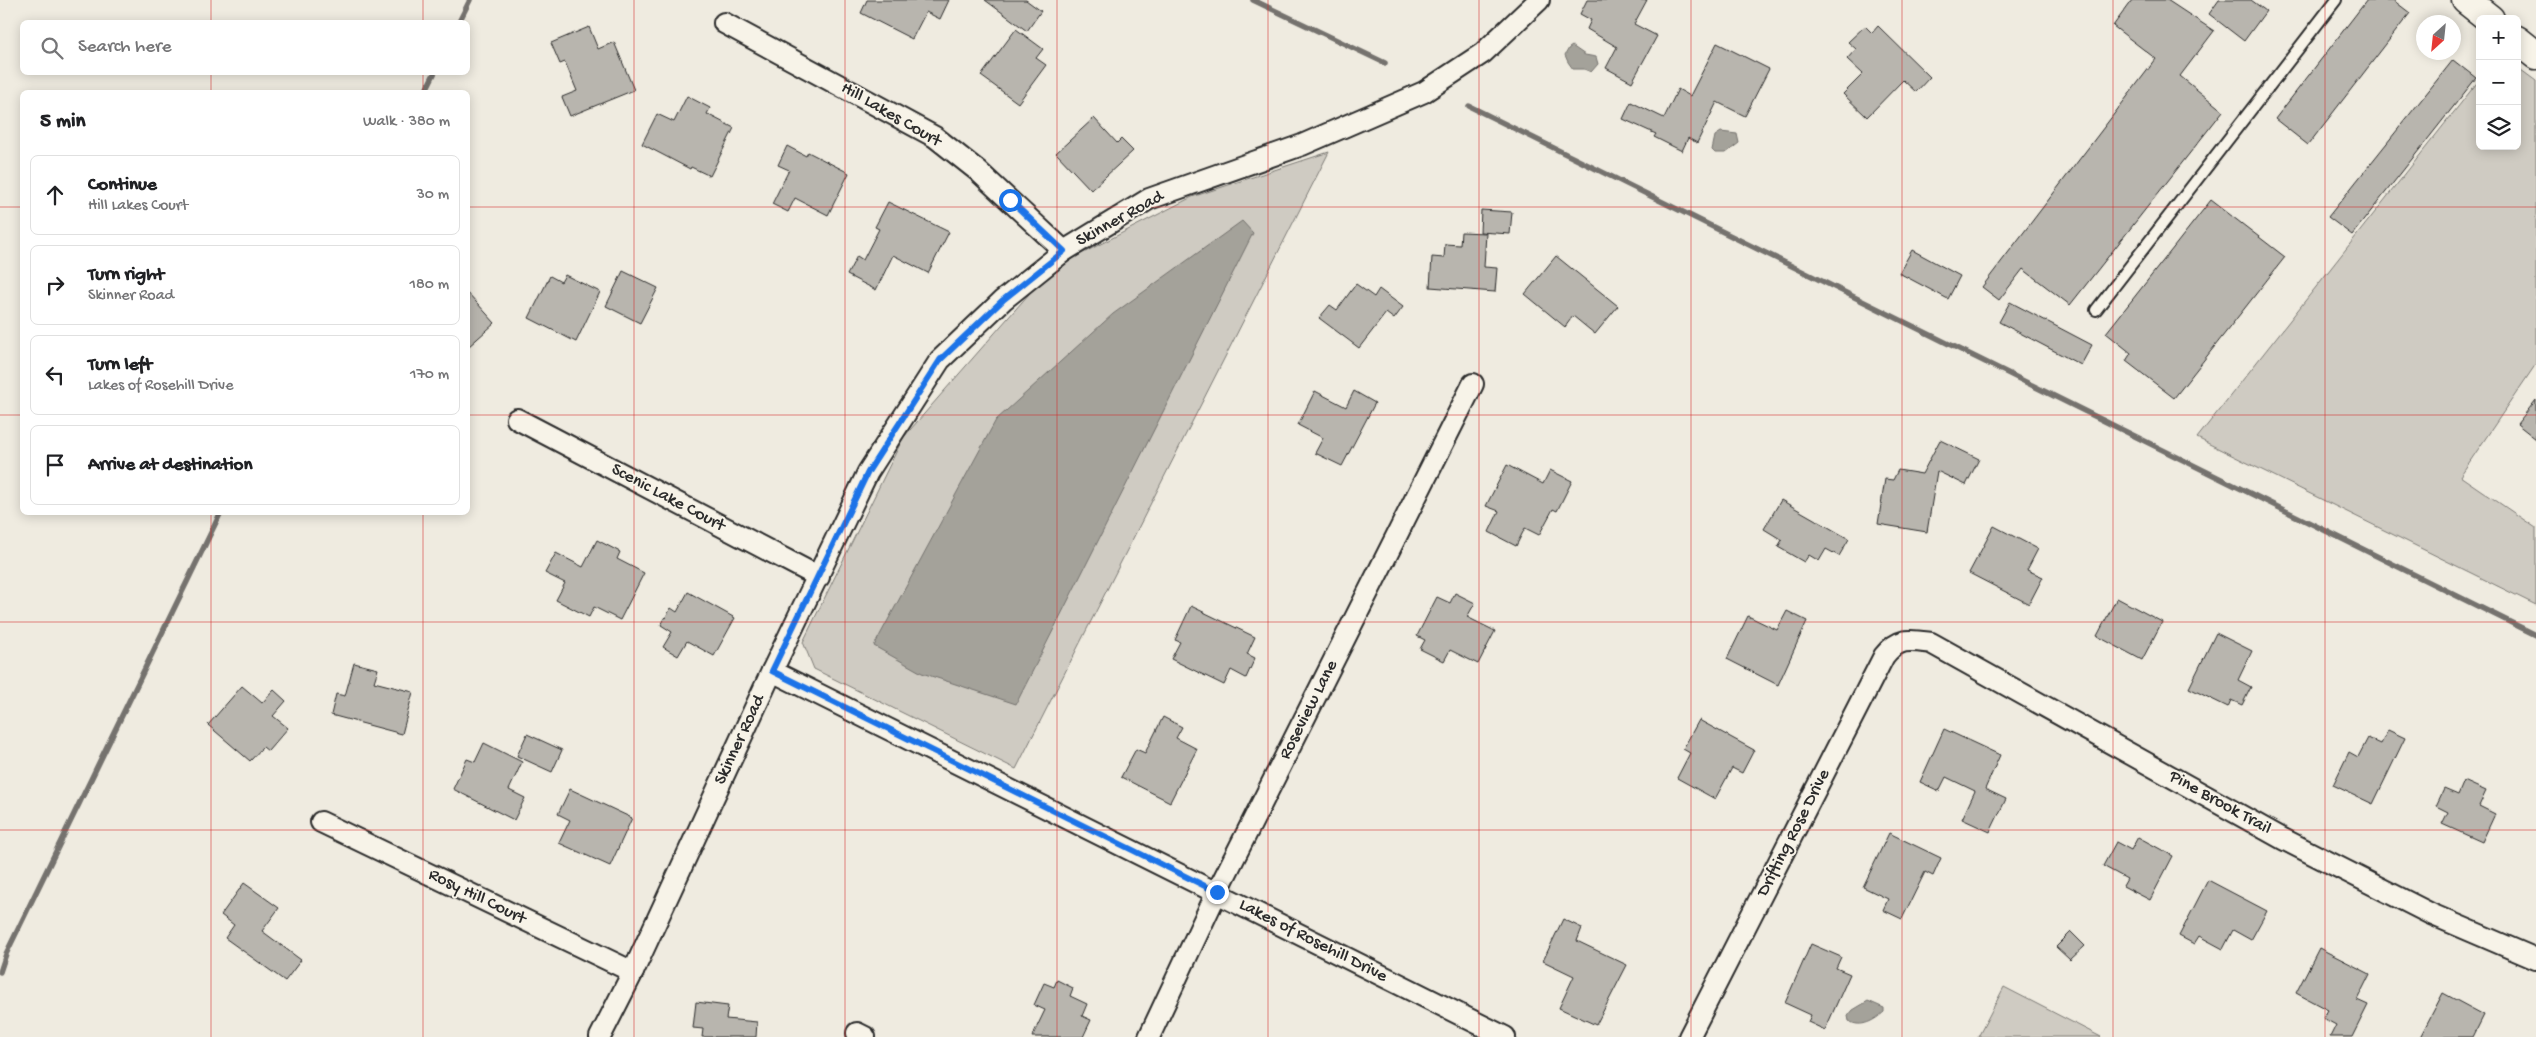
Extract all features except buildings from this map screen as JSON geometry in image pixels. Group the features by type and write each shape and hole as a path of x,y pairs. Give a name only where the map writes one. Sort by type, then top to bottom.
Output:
{"main road":[{"path":"2466,0 2485,15"},
{"path":"2521,43 2536,55"}],"street":[{"name":"Skinner Road","path":"600,1037 633,972 772,671 868,472 940,360 1003,300 1064,251 1149,199 1302,146 1424,92 1483,53 1539,0"},
{"name":"Hill Lakes Court","path":"724,23 935,137 978,171 1064,251"},
{"name":"Roseview Lane","path":"1149,1037 1217,892 1474,384"},
{"name":"Scenic Lake Court","path":"517,419 819,577"},
{"name":"Pine Brook Trail","path":"1909,640 1932,643 1961,662 2013,688 2310,852 2431,914 2536,959"},
{"name":"Drifting Rose Drive","path":"1690,1037 1884,656 1892,646 1909,640"},
{"name":"Lakes of Rosehill Drive","path":"772,671 1505,1037"},
{"name":"Rosy Hill Court","path":"321,822 633,972"}],"lane":[{"path":"2096,310 2336,0"}],"shaded area":[{"path":"1572,46 1585,55 1596,57 1598,64 1591,72 1584,69 1573,69 1565,55"},
{"path":"2521,70 2536,81 2536,364 2460,476 2536,528 2536,605 2197,438 2476,84 2476,150 2521,150"},
{"path":"1721,132 1737,134 1739,143 1726,153 1715,153 1712,150 1715,136"},
{"path":"1329,152 1016,769 814,669 803,642 903,438 1050,270 1192,197"},
{"path":"1242,221 1253,233 1016,704 922,673 874,646 996,420 1113,314"},
{"path":"2004,987 2101,1037 1978,1037"},
{"path":"1868,1001 1884,1008 1884,1012 1868,1023 1858,1024 1849,1021 1848,1016 1853,1010"}],"waterway":[{"path":"460,20 470,0"},
{"path":"1253,0 1385,63"},
{"path":"426,90 434,75"},
{"path":"1469,106 2536,635"},
{"path":"0,972 6,954 220,515"}],"route":[{"path":"1010,200 1064,251 1003,300 940,360 868,472 772,671 1217,892"}]}
